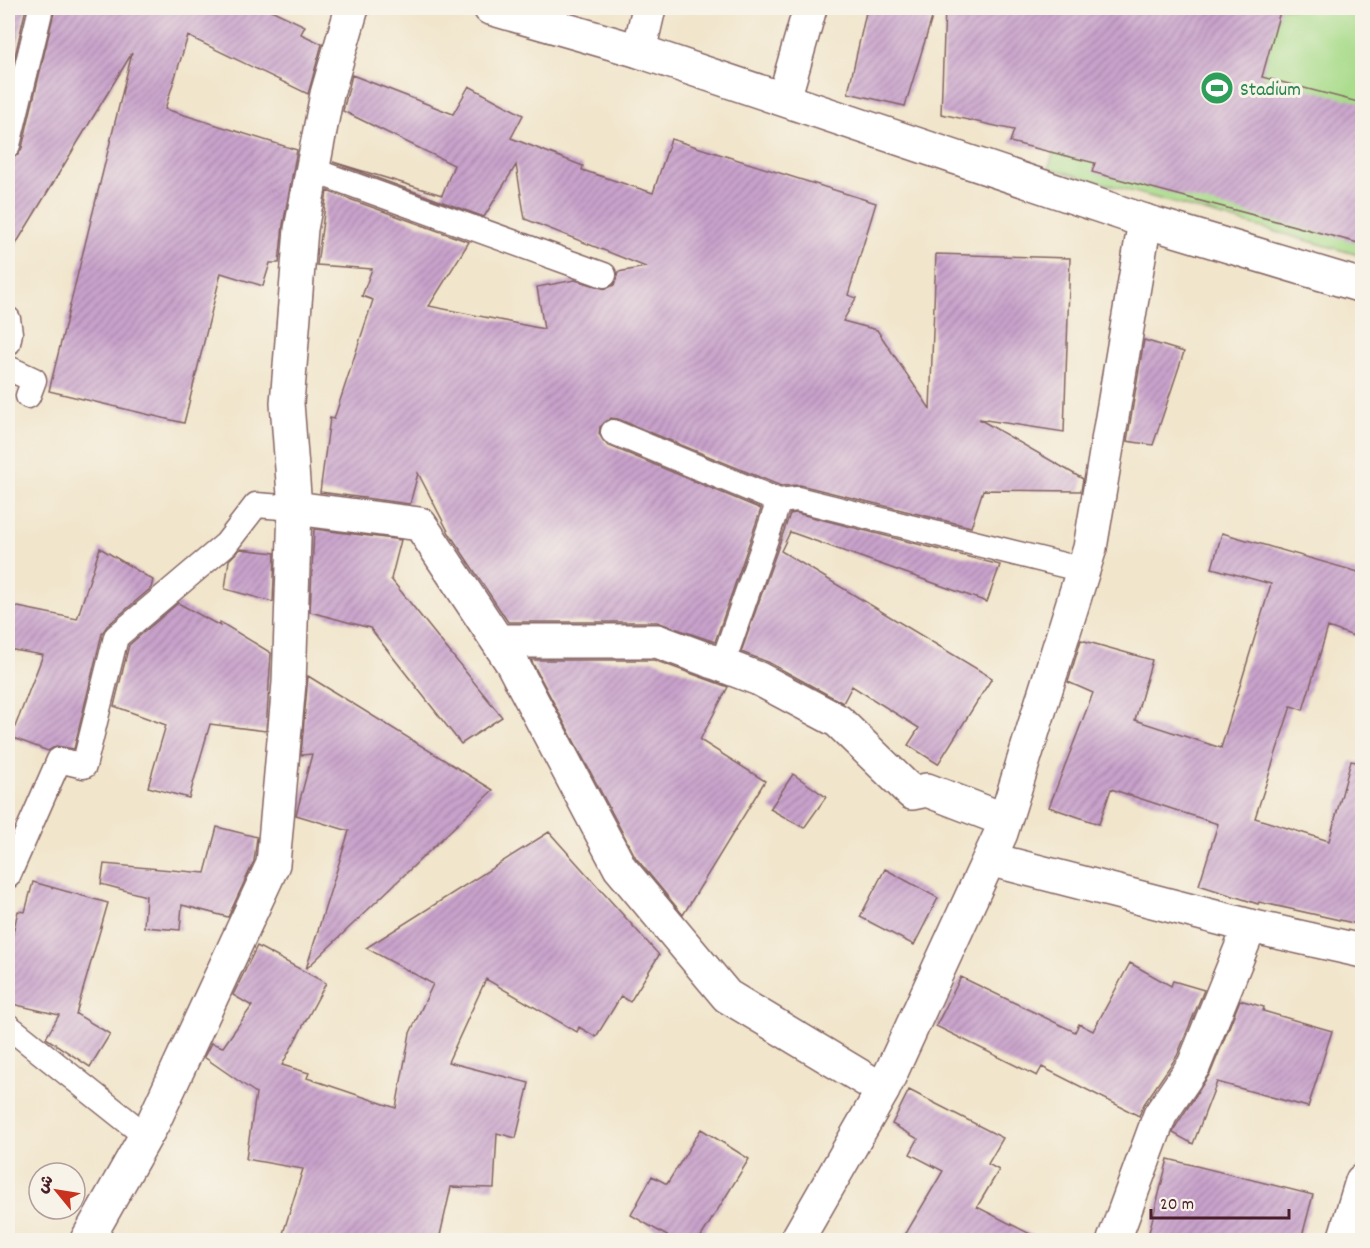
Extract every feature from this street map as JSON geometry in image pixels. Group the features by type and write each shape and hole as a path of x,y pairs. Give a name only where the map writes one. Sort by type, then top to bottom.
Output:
{"street":[{"path":"87,1240 146,1136 273,864 289,683 295,508 287,403 301,229 327,94 352,8"},
{"path":"490,8 639,51 1145,221 1362,286"},
{"path":"639,51 649,8"},
{"path":"784,99 810,8"},
{"path":"797,1240 883,1090 1005,820 1090,548 1145,221"},
{"path":"295,508 420,524 498,641 620,868 728,996 883,1090"},
{"path":"498,641 657,641 759,679 838,722 912,793 927,790 1005,820"},
{"path":"988,859 1250,926 1362,951"},
{"path":"1114,1240 1160,1116 1194,1065 1250,926"},
{"path":"1344,1240 1362,1181"}],"lane":[{"path":"8,145 41,8"},
{"path":"312,170 604,275"},
{"path":"8,319 10,333 8,343"},
{"path":"8,369 34,380 28,396"},
{"path":"613,432 779,501 797,499 1083,570"},
{"path":"722,665 779,501"},
{"path":"8,876 59,760 84,766 116,637 226,544 256,505 295,508"},
{"path":"8,1026 146,1136"}],"green space":[{"name":"Stadium","path":"1093,8 1362,8 1362,256 1049,168"}],"building":[{"path":"8,8 26,8 8,86"},
{"path":"55,8 267,8 305,26 301,34 322,44 308,94 188,36 165,109 297,150 283,225 279,263 270,263 263,286 221,273 184,423 49,391 132,53 8,257 8,159 18,155 22,148"},
{"path":"867,8 935,8 905,106 848,93"},
{"name":"Stadium","path":"945,8 1281,8 1262,77 1362,103 1362,244 1092,172 1095,163 1010,142 1014,130 941,114"},
{"path":"352,75 453,114 469,86 523,115 511,138 583,166 582,170 653,193 671,139 876,203 848,295 856,298 843,321 877,330 930,409 936,254 1070,258 1064,432 979,419 1083,479 1081,491 983,490 971,527 800,485 781,486 611,418 600,427 599,434 607,445 761,509 715,642 657,622 508,622 449,533 418,473 410,504 320,492 330,418 334,419 373,300 362,296 372,269 317,265 327,191 469,242 429,306 544,329 537,287 575,280 606,289 614,285 618,272 646,267 525,219 516,165 484,217 333,162 442,195 454,165 343,111"},
{"path":"1144,340 1184,352 1153,445 1127,441"},
{"path":"796,513 1000,565 987,602 790,532 781,551 992,678 938,764 908,745 919,728 852,686 843,703 768,662 741,652 790,514"},
{"path":"314,529 401,540 391,579 502,717 461,744 370,628 310,612"},
{"path":"1222,533 1362,573 1362,639 1328,627 1303,710 1291,706 1255,818 1329,841 1351,761 1362,763 1362,925 1259,902 1258,904 1199,885 1218,824 1111,789 1099,824 1049,807 1093,693 1068,682 1081,640 1152,660 1135,720 1221,748 1271,584 1212,568"},
{"path":"100,548 153,580 151,588 102,633 74,749 56,746 48,751 11,737 43,655 8,649 8,605 77,619"},
{"path":"240,549 275,553 273,602 225,589 229,560"},
{"path":"178,603 220,626 220,622 271,653 266,731 210,724 189,798 148,787 166,725 114,706 129,645"},
{"path":"531,660 654,660 728,687 700,740 765,781 683,915 636,858"},
{"path":"308,676 493,790 306,969 349,831 296,815 312,754 301,755"},
{"path":"793,774 826,797 804,828 770,809"},
{"path":"217,827 257,837 254,861 228,917 182,905 180,930 144,927 146,896 101,884 104,864 205,873"},
{"path":"549,832 659,955 630,1002 621,996 596,1037 579,1027 577,1032 486,979 448,1062 529,1083 516,1138 497,1133 494,1188 451,1187 439,1240 281,1240 303,1169 246,1159 256,1093 204,1057 211,1043 223,1047 252,1006 233,995 257,946 326,983 282,1065 309,1073 307,1078 396,1108 410,1033 433,984 366,948"},
{"path":"885,869 938,898 914,945 860,917"},
{"path":"33,882 108,903 76,1014 110,1034 90,1067 46,1038 59,1015 8,1003 8,954 18,911 25,912"},
{"path":"1130,963 1171,986 1173,981 1204,990 1177,1056 1144,1104 1139,1116 1042,1067 1037,1076 936,1026 961,977 1075,1032 1079,1024 1093,1031"},
{"path":"1240,1000 1264,1007 1263,1011 1332,1031 1308,1107 1217,1082 1193,1144 1173,1133 1211,1072"},
{"path":"909,1090 1003,1138 988,1164 999,1170 977,1207 1042,1240 902,1240 943,1171 910,1154 918,1139 892,1124"},
{"path":"701,1129 749,1159 699,1240 674,1240 631,1215 652,1176 667,1184"},
{"path":"1168,1159 1313,1195 1301,1240 1147,1240"}],"place":[{"name":"Stadium","path":"1217,88"}]}
